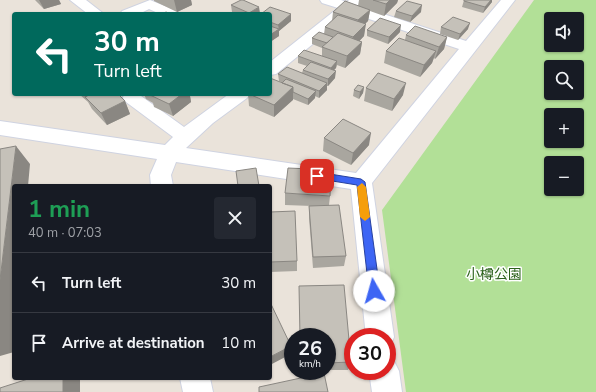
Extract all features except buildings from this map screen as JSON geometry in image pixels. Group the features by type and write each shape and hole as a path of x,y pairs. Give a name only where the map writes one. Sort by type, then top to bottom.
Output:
{"street":[{"path":"77,0 94,12"},
{"path":"327,0 352,4 469,47"},
{"path":"379,328 361,182 508,0"},
{"path":"131,12 149,4 167,12"},
{"path":"272,68 352,4"},
{"path":"127,96 184,136"},
{"path":"162,184 160,174 170,154 184,136 238,96"},
{"path":"0,128 361,182"},
{"path":"195,380 198,392"},
{"path":"385,380 386,392"}],"green space":[{"name":"小樽公園","path":"534,0 596,0 596,392 406,392 382,210"}],"slow traffic":[{"path":"362,187 365,217"}],"route":[{"path":"317,176 361,182 374,291"}]}
